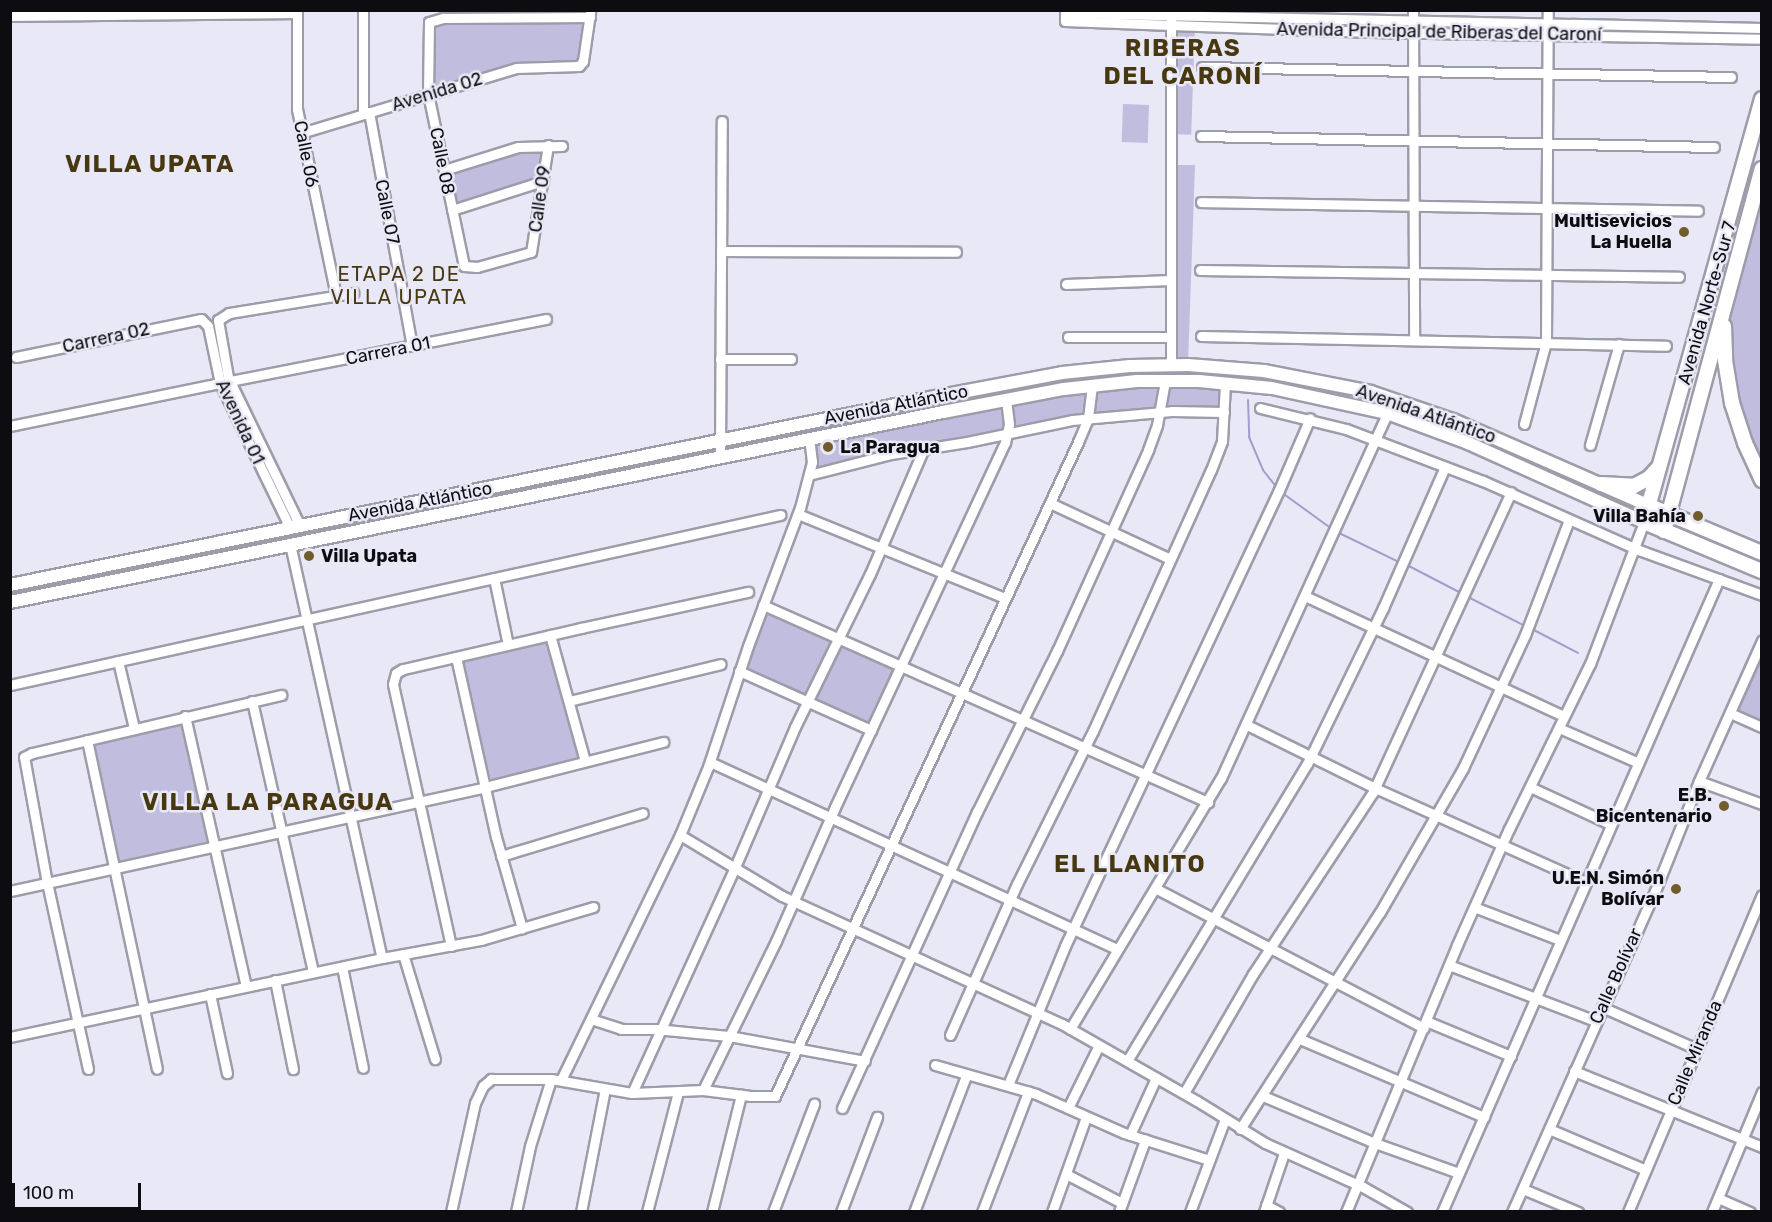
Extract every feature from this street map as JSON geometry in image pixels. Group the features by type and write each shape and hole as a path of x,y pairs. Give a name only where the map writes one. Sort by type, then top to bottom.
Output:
{"main road":[{"name":"Avenida Norte-Sur 7","path":"1644,522 1761,99"},
{"name":"Avenida Norte-Sur 7","path":"1664,531 1761,169"},
{"path":"1724,304 1728,383 1738,424 1761,480"},
{"path":"1601,484 1634,486 1649,478 1662,463"},
{"name":"Avenida Atlántico","path":"1650,506 1761,553"},
{"path":"1644,522 1761,571"}],"street":[{"name":"Calle 07","path":"363,10 366,113 412,346"},
{"path":"1413,10 1414,340"},
{"path":"1524,424 1546,342 1548,10"},
{"path":"10,16 95,13 297,12"},
{"name":"Calle 06","path":"297,12 295,93 301,133 336,295"},
{"name":"Avenida Principal de Riberas del Caroní","path":"1174,17 1065,21 1065,13 1174,17 1413,27 1548,35 1761,39"},
{"name":"Avenida 02","path":"301,133 516,68 575,67 583,61 590,14"},
{"name":"Calle 08","path":"467,267 463,264 428,94 428,25 433,19 590,14"},
{"path":"1171,365 1174,17"},
{"name":"Avenida Principal de Riberas del Caroní","path":"1413,27 1548,25 1761,28"},
{"path":"1202,67 1731,77"},
{"path":"720,457 722,121"},
{"path":"1201,136 1714,147"},
{"name":"Calle 09","path":"467,267 526,256 531,252 548,145"},
{"path":"444,170 518,147 562,146"},
{"path":"452,210 543,181"},
{"path":"1201,202 1698,211"},
{"path":"721,250 956,252"},
{"path":"1200,270 1679,277"},
{"path":"1066,284 1171,280"},
{"path":"336,295 353,293"},
{"name":"Avenida 01","path":"225,382 218,323 223,315 336,295"},
{"name":"Avenida 01","path":"196,319 201,319 207,326 225,382 295,527"},
{"name":"Carrera 02","path":"16,357 196,319"},
{"name":"Carrera 01","path":"10,426 546,320"},
{"path":"1201,336 1666,346"},
{"path":"1068,338 1171,337"},
{"path":"1590,445 1619,344"},
{"path":"720,359 791,359"},
{"name":"Avenida Atlántico","path":"10,585 1062,373 1171,365 1264,371 1371,392 1453,420 1650,506"},
{"path":"842,1108 1151,444 1160,412 1165,381"},
{"name":"Avenida Atlántico","path":"10,602 1006,400 1092,385 1165,381 1225,383 1307,394 1387,413 1468,443 1644,522"},
{"path":"950,1035 1010,899 1085,747 1218,453 1224,412 1225,383"},
{"path":"451,1212 469,1124 483,1086 491,1079 551,1079 632,1092 703,1090 741,1095 775,1096 1088,418 1092,385"},
{"path":"703,1090 794,901 1008,433 1006,400"},
{"path":"1260,408 1310,418 1376,441 1511,492 1636,549 1761,595"},
{"path":"809,475 924,448 967,442 1088,418 1160,412 1224,412"},
{"path":"1070,1029 1208,802 1246,725 1387,413"},
{"path":"1008,1085 1073,928 1310,418"},
{"path":"561,1080 680,835 710,762 763,605 798,514 809,475 812,454 809,439"},
{"path":"632,1092 662,1030 809,700 840,639 924,448"},
{"path":"1127,1061 1311,757 1373,628 1445,467"},
{"path":"1184,1093 1270,948 1375,788 1511,492"},
{"path":"1050,503 1170,559"},
{"path":"798,514 882,546 1005,598"},
{"path":"10,685 780,515"},
{"path":"1240,1130 1335,984 1437,816 1463,768 1525,635 1569,520"},
{"path":"1346,1212 1474,907 1590,664 1636,549 1644,522"},
{"path":"290,544 382,958"},
{"path":"494,578 508,645"},
{"path":"1442,1212 1719,579"},
{"path":"451,946 417,801 393,679 403,669 748,592"},
{"path":"1305,596 1564,717"},
{"path":"763,605 1208,802"},
{"path":"550,635 585,761"},
{"name":"Calle Bolívar","path":"1512,1212 1655,891 1699,781 1761,641"},
{"path":"456,657 484,787 522,928"},
{"path":"118,661 134,728"},
{"path":"569,701 721,664"},
{"path":"740,671 809,700 871,730"},
{"path":"88,1069 23,760 32,753 281,695"},
{"path":"252,701 313,972"},
{"path":"1730,713 1761,726"},
{"path":"184,716 246,986"},
{"path":"1246,725 1375,788 1585,882"},
{"path":"1559,728 1637,762"},
{"path":"87,740 116,868 157,1070"},
{"path":"10,891 484,787 663,742"},
{"path":"710,762 1117,949"},
{"path":"1699,781 1761,804"},
{"path":"1530,787 1610,824"},
{"path":"501,855 643,813"},
{"path":"680,835 794,901 912,957 1037,1011 1184,1093 1240,1130 1284,1153 1357,1184 1407,1212"},
{"path":"1155,888 1335,984 1425,1024 1511,1056"},
{"name":"Calle Miranda","path":"1628,1212 1761,895"},
{"path":"11,1034 451,946 593,907"},
{"path":"1474,907 1560,940"},
{"path":"403,954 435,1059"},
{"path":"1449,965 1596,1021"},
{"path":"342,966 363,1068"},
{"path":"275,980 293,1069"},
{"path":"210,994 227,1073"},
{"path":"1602,1007 1697,1049"},
{"path":"591,1019 621,1029 729,1036 865,1061"},
{"path":"1300,1039 1400,1084 1484,1117"},
{"path":"1068,1108 1099,1045"},
{"path":"935,1065 966,1076 1008,1085 1130,1135 1209,1160"},
{"path":"1574,1071 1761,1147"},
{"path":"914,1212 966,1076"},
{"path":"1130,1135 1156,1078"},
{"path":"516,1212 539,1114 551,1079"},
{"path":"581,1212 605,1089"},
{"path":"647,1212 678,1092"},
{"path":"982,1212 1028,1092"},
{"path":"1712,1212 1761,1092"},
{"path":"712,1212 741,1095"},
{"path":"1263,1096 1375,1143 1459,1173"},
{"path":"773,1212 814,1104"},
{"path":"841,1212 877,1117"},
{"path":"1052,1212 1086,1117"},
{"path":"1190,1212 1225,1119"},
{"path":"1549,1129 1646,1170"},
{"path":"1065,1174 1121,1207 1145,1140"},
{"path":"1279,1212 1265,1208 1284,1153"},
{"path":"1523,1189 1578,1212"},
{"path":"1718,1198 1750,1212"}],"shaded area":[{"path":"590,17 583,61 539,67 428,94 429,22"},
{"path":"1171,25 1195,26 1191,135 1167,134"},
{"path":"1123,104 1149,105 1148,143 1122,142"},
{"path":"548,145 543,181 452,210 444,170 505,150"},
{"path":"1170,165 1195,165 1188,365 1171,365"},
{"path":"1761,169 1761,480 1738,424 1724,305"},
{"path":"1225,383 1224,412 1096,417 809,475 809,439 1064,389"},
{"path":"763,605 901,666 872,730 735,669"},
{"path":"550,635 586,761 493,788 457,662"},
{"path":"1761,641 1761,727 1730,713"},
{"path":"184,716 216,845 119,869 87,740"}],"waterway":[{"path":"1248,400 1249,437 1263,470 1277,488"},
{"path":"1281,492 1332,529"},
{"path":"1337,532 1399,562"},
{"path":"1405,564 1461,593"},
{"path":"1466,596 1525,626"},
{"path":"1530,628 1578,653"}],"place":[{"name":"Multisevicios La Huella","path":"1684,232"},
{"name":"La Paragua","path":"828,447"},
{"name":"Villa Bahía","path":"1698,516"},
{"name":"Villa Upata","path":"309,556"},
{"name":"E.B. Bicentenario","path":"1724,806"},
{"name":"U.E.N. Simón Bolívar","path":"1676,889"}],"district":[{"name":"RIBERAS DEL CARONÍ","path":"1183,63"},
{"name":"VILLA UPATA","path":"150,165"},
{"name":"ETAPA 2 DE VILLA UPATA","path":"399,286"},
{"name":"VILLA LA PARAGUA","path":"268,803"},
{"name":"EL LLANITO","path":"1130,865"}]}
